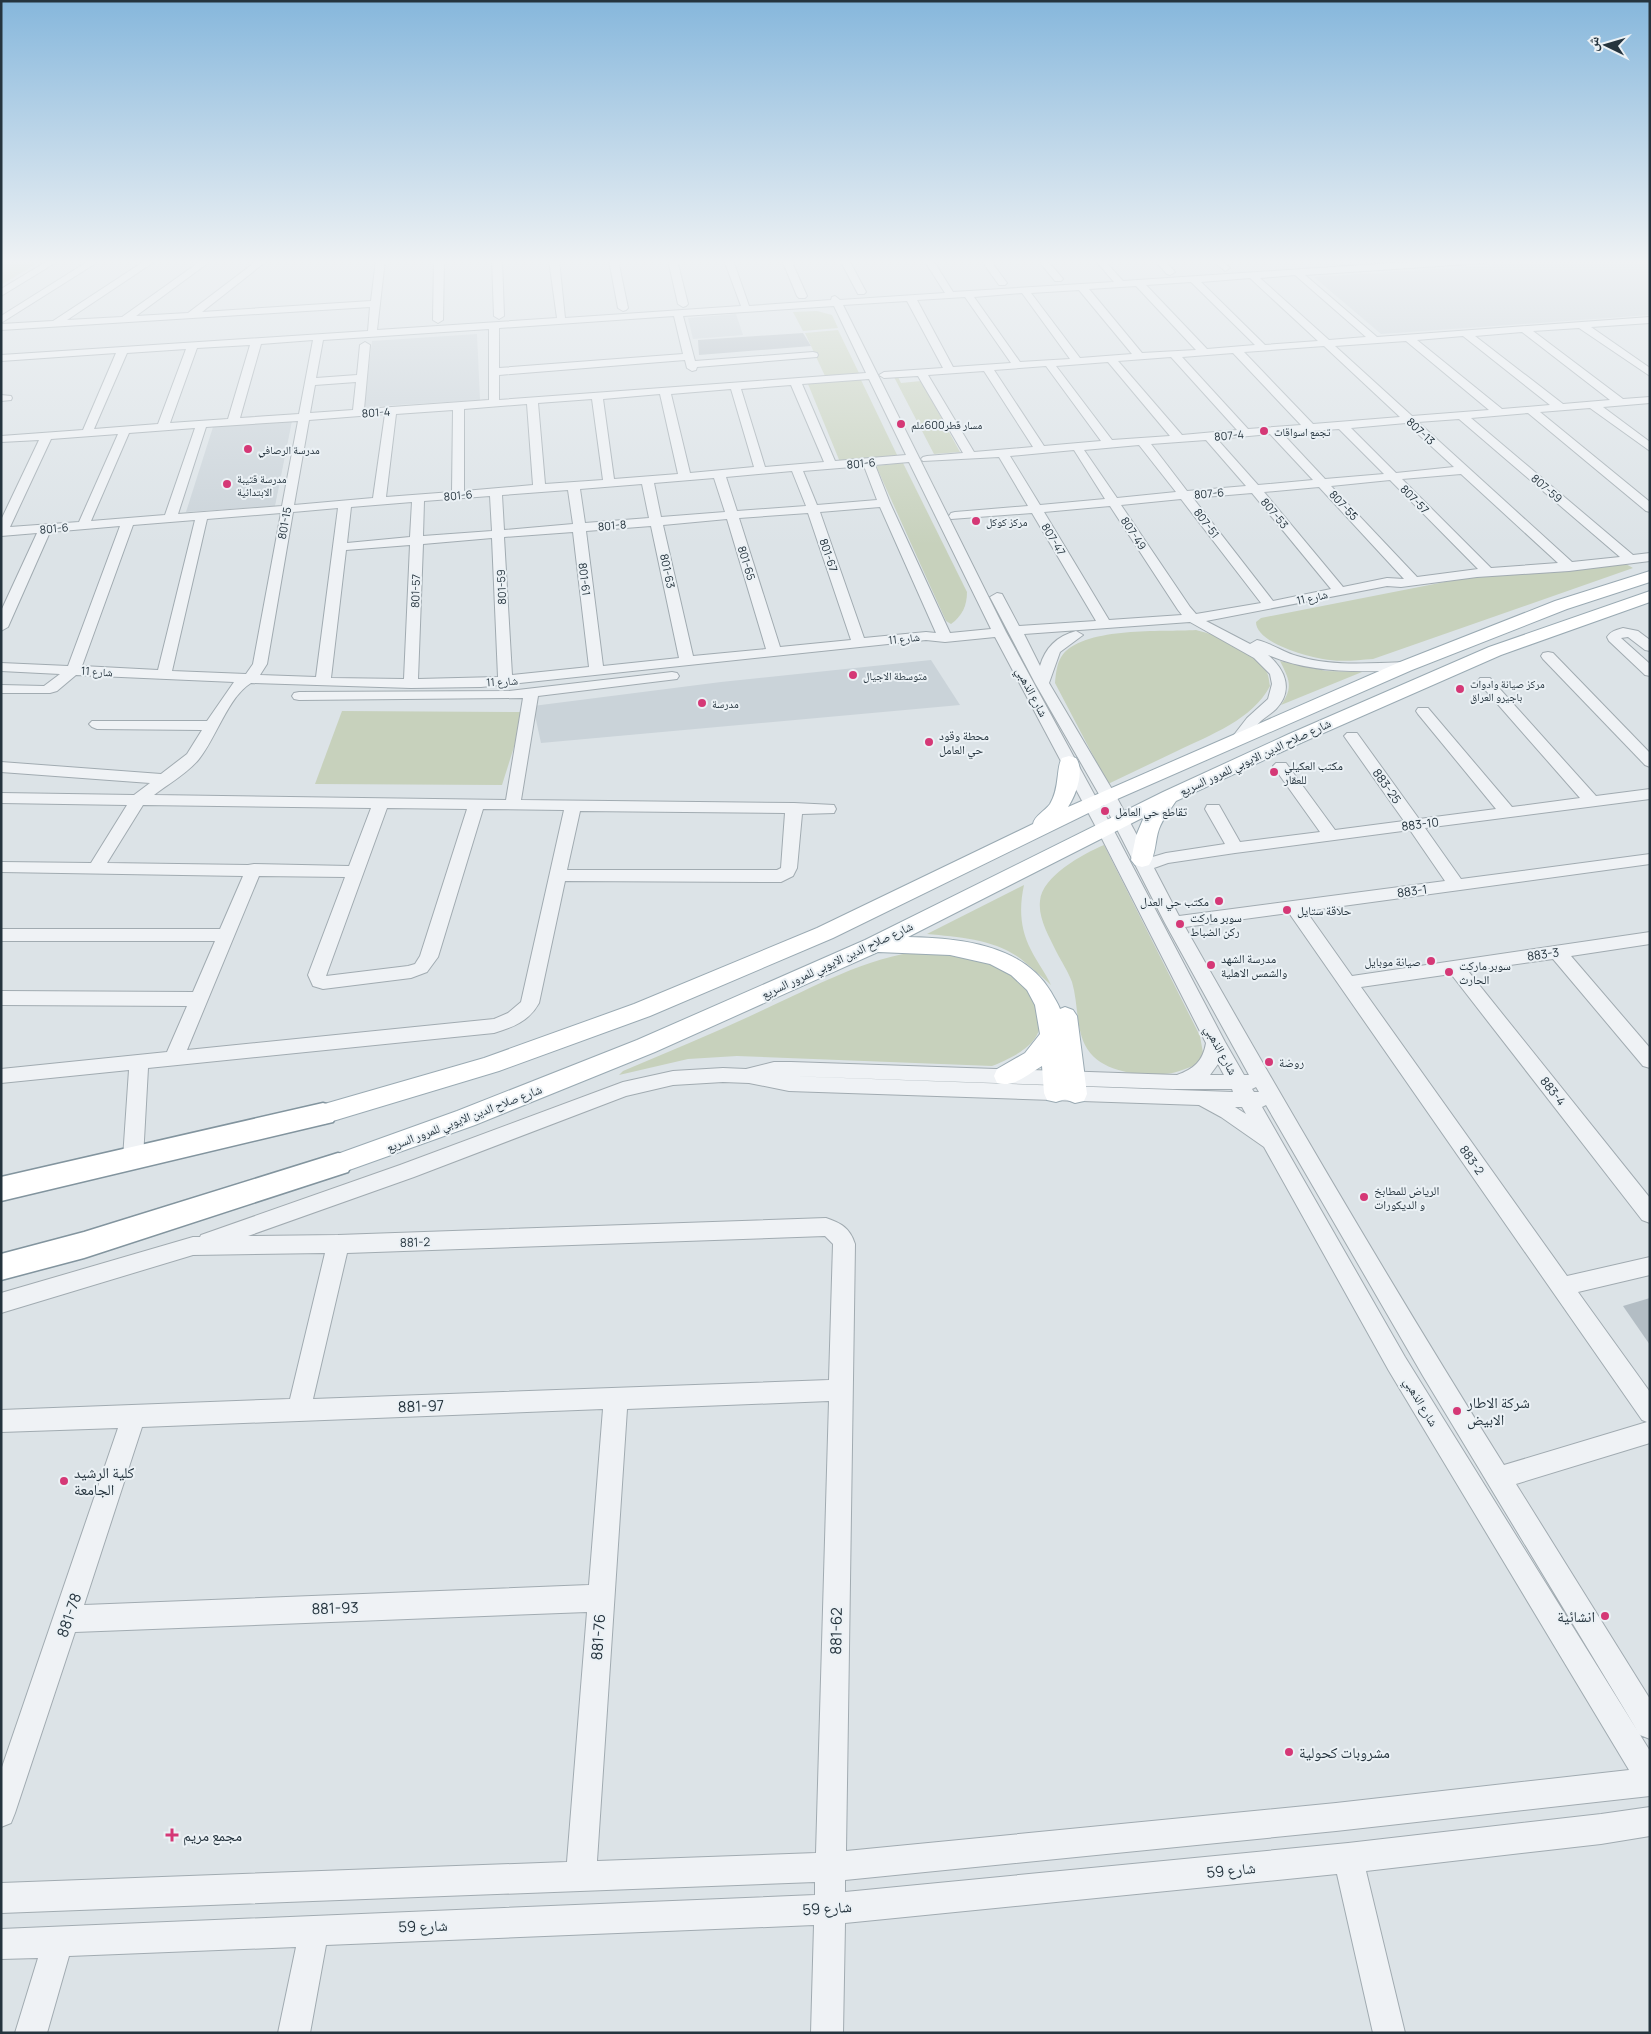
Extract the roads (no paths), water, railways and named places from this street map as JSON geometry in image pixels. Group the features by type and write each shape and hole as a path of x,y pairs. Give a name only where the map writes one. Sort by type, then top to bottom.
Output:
{"highway":[{"name":"شارع صلاح الدين الايوبي للمرور السريع","path":"1,1189 323,1114"},
{"name":"شارع صلاح الدين الايوبي للمرور السريع","path":"1,1267 111,1236 338,1164"},
{"path":"1,1182 52,1177"}],"main road":[{"name":"شارع صلاح الدين الايوبي للمرور السريع","path":"323,1114 490,1066 634,1013 825,933 1100,800 1406,666 1561,605 1650,576"},
{"name":"شارع صلاح الدين الايوبي للمرور السريع","path":"338,1164 466,1118 588,1070 873,945 1170,796 1296,738 1495,651 1650,596"},
{"path":"1033,831 1048,819 1063,798 1070,777 1069,762"},
{"path":"1143,862 1148,827 1157,810 1170,796"},
{"path":"873,945 916,945 981,952 1006,963 1028,978 1040,993 1049,1015 1051,1037 1065,1086"},
{"path":"1064,1008 1065,1086"},
{"path":"1006,1076 1034,1059 1051,1037"}],"street":[{"path":"1,358 48,355"},
{"path":"86,433 121,355"},
{"path":"163,426 189,355"},
{"path":"233,422 252,355"},
{"name":"801-15","path":"251,677 260,664 315,355"},
{"path":"358,413 364,355"},
{"path":"494,355 494,403"},
{"path":"690,355 698,388"},
{"path":"494,372 813,355"},
{"name":"شارع الذهبي","path":"868,355 1011,634 1042,684 1113,826 1216,1043 1397,1364 1650,1778"},
{"path":"942,355 950,370"},
{"path":"1010,355 1018,366"},
{"path":"1072,355 1077,361"},
{"name":"801-4","path":"1,439 1164,355"},
{"path":"1175,355 1245,433"},
{"path":"1241,355 1310,428"},
{"name":"807-13","path":"1338,355 1568,567"},
{"path":"1430,355 1500,412"},
{"path":"1493,355 1560,408"},
{"path":"1558,355 1621,403"},
{"path":"1624,355 1650,373"},
{"path":"1111,359 1179,439"},
{"path":"1049,363 1109,444"},
{"path":"987,368 1041,450"},
{"path":"922,373 970,456"},
{"path":"311,382 362,378"},
{"path":"795,381 831,465"},
{"path":"735,386 761,471"},
{"path":"665,391 685,477"},
{"path":"597,396 609,483"},
{"path":"532,400 539,489"},
{"name":"807-4","path":"921,459 1650,400"},
{"path":"1593,405 1650,448"},
{"path":"458,495 459,406"},
{"path":"379,502 391,410"},
{"path":"1532,410 1650,508"},
{"name":"807-59","path":"1462,416 1631,560"},
{"path":"170,519 202,424"},
{"name":"807-57","path":"1342,426 1488,572"},
{"path":"83,526 125,430"},
{"name":"807-55","path":"1273,431 1323,483 1408,582"},
{"path":"2,532 47,435"},
{"name":"807-53","path":"1209,436 1255,488 1340,591"},
{"name":"807-51","path":"1143,442 1270,606"},
{"name":"807-49","path":"1077,447 1185,610 1198,622"},
{"name":"807-47","path":"1003,453 1105,624"},
{"name":"شارع الذهبي","path":"921,459 955,516 1069,762 1100,800"},
{"name":"801-6","path":"2,532 921,459"},
{"path":"299,696 463,696 531,692 556,683 928,647 940,643 945,638 884,504 868,462"},
{"name":"801-67","path":"796,468 813,509 859,643"},
{"name":"807-6","path":"955,516 1464,470"},
{"name":"801-65","path":"719,474 774,652"},
{"name":"801-63","path":"647,480 687,662"},
{"name":"801-61","path":"574,486 597,671"},
{"name":"801-59","path":"496,492 505,681"},
{"name":"801-57","path":"411,684 418,499"},
{"path":"323,682 344,504"},
{"name":"801-8","path":"340,547 884,504"},
{"path":"164,675 202,516"},
{"path":"1,689 45,690 52,688 74,669 128,522"},
{"path":"1,627 45,529"},
{"name":"شارع 11","path":"1221,619 1270,606 1387,582 1408,582 1488,572 1568,567 1650,557"},
{"name":"شارع 11","path":"1011,634 1076,635 1221,619 1391,589 1408,582"},
{"path":"1221,619 1262,647 1280,656 1304,663 1342,668 1406,666"},
{"path":"1198,622 1253,650 1270,665 1277,676 1279,690 1277,696 1268,708 1249,724 1238,740"},
{"name":"شارع 11","path":"4,671 74,669 164,675 411,684 505,681 556,683 597,671 926,636 945,638 1011,634 1105,624 1198,622"},
{"path":"1650,647 1634,634 1620,633 1614,637 1650,672"},
{"path":"1042,684 1048,659 1052,651 1066,639 1076,635"},
{"path":"1548,656 1650,762"},
{"path":"96,868 138,800 193,757 228,700 241,683 251,677"},
{"path":"1485,681 1592,802"},
{"path":"513,803 531,692"},
{"path":"1423,711 1508,813"},
{"path":"97,724 212,726"},
{"name":"883-25","path":"1352,736 1457,885"},
{"path":"1281,766 1332,836"},
{"path":"1,767 163,779"},
{"name":"883-10","path":"1143,862 1235,848 1650,794"},
{"path":"1,798 513,803 828,809"},
{"path":"381,803 317,975 319,981 323,984 411,972 425,964 430,957 477,803"},
{"path":"1,1076 494,1026 511,1020 525,1011 530,1003 573,804"},
{"path":"558,875 781,876 789,868 794,808"},
{"path":"1213,809 1235,848"},
{"name":"شارع الذهبي","path":"1113,826 1143,862 1174,923 1273,1100 1431,1369 1650,1725"},
{"name":"883-1","path":"1174,923 1650,859"},
{"path":"1,867 254,869 356,872"},
{"path":"174,1059 254,869"},
{"name":"883-2","path":"1294,907 1650,1412"},
{"path":"1,934 226,935"},
{"name":"883-3","path":"1347,983 1650,938"},
{"path":"1558,952 1650,1061"},
{"name":"883-4","path":"1455,967 1650,1214"},
{"path":"1,998 200,999"},
{"path":"1173,1082 1199,1074 1208,1066 1214,1057 1216,1043"},
{"path":"133,1158 139,1063"},
{"path":"749,1076 774,1069 791,1069 1006,1076 1065,1086 1203,1098 1243,1091 1264,1083"},
{"path":"193,1246 407,1171 623,1089 690,1076 749,1076 789,1084 1065,1086 1173,1082 1243,1091 1273,1100"},
{"path":"1203,1098 1244,1123 1274,1146"},
{"name":"881-2","path":"1,1303 193,1246 338,1244 820,1227 837,1231"},
{"name":"881-62","path":"827,2033 844,1244 841,1235 837,1231"},
{"path":"299,1410 338,1244"},
{"path":"1562,1287 1650,1266"},
{"name":"881-97","path":"1,1421 840,1390"},
{"name":"881-76","path":"581,1875 616,1399"},
{"name":"881-78","path":"1,1813 68,1619 134,1416"},
{"path":"1498,1478 1650,1432"},
{"name":"881-93","path":"68,1619 601,1598"},
{"path":"1,1898 831,1867 1336,1817 1650,1782"},
{"name":"شارع 59","path":"1,1944 830,1908 1348,1858 1601,1829 1650,1820"},
{"path":"1348,1858 1389,2033"},
{"path":"294,2033 314,1930"},
{"path":"31,2033 58,1941"}],"place":[{"name":"مسار قطر600ملم","path":"901,424"},
{"name":"تجمع اسواقات","path":"1264,431"},
{"name":"مدرسة الرصافي","path":"248,449"},
{"name":"مدرسة قتيبة الابتدائية","path":"227,484"},
{"name":"مركز كوكل","path":"976,521"},
{"name":"متوسطة الاجيال","path":"853,675"},
{"name":"مركز صيانة وادوات باجيرو العراق","path":"1460,689"},
{"name":"مدرسة","path":"702,703"},
{"name":"محطة وقود حي العامل","path":"929,742"},
{"name":"مكتب العكيلي للعقار","path":"1274,772"},
{"name":"تقاطع حي العامل","path":"1105,811"},
{"name":"مكتب حي العدل","path":"1219,901"},
{"name":"حلاقة ستايل","path":"1287,910"},
{"name":"سوبر ماركت ركن الضباط","path":"1180,924"},
{"name":"صيانة موبايل","path":"1431,961"},
{"name":"مدرسة الشهد والشمس الاهلية","path":"1211,965"},
{"name":"سوبر ماركت الحارث","path":"1449,972"},
{"name":"روضة","path":"1269,1062"},
{"name":"الرياض للمطابخ و الديكورات","path":"1364,1197"},
{"name":"شركة الاطار الابيض","path":"1457,1411"},
{"name":"كلية الرشيد الجامعة","path":"64,1481"},
{"name":"انشائية","path":"1605,1616"},
{"name":"مشروبات كحولية","path":"1289,1752"},
{"name":"مجمع مريم","path":"172,1835"}]}
